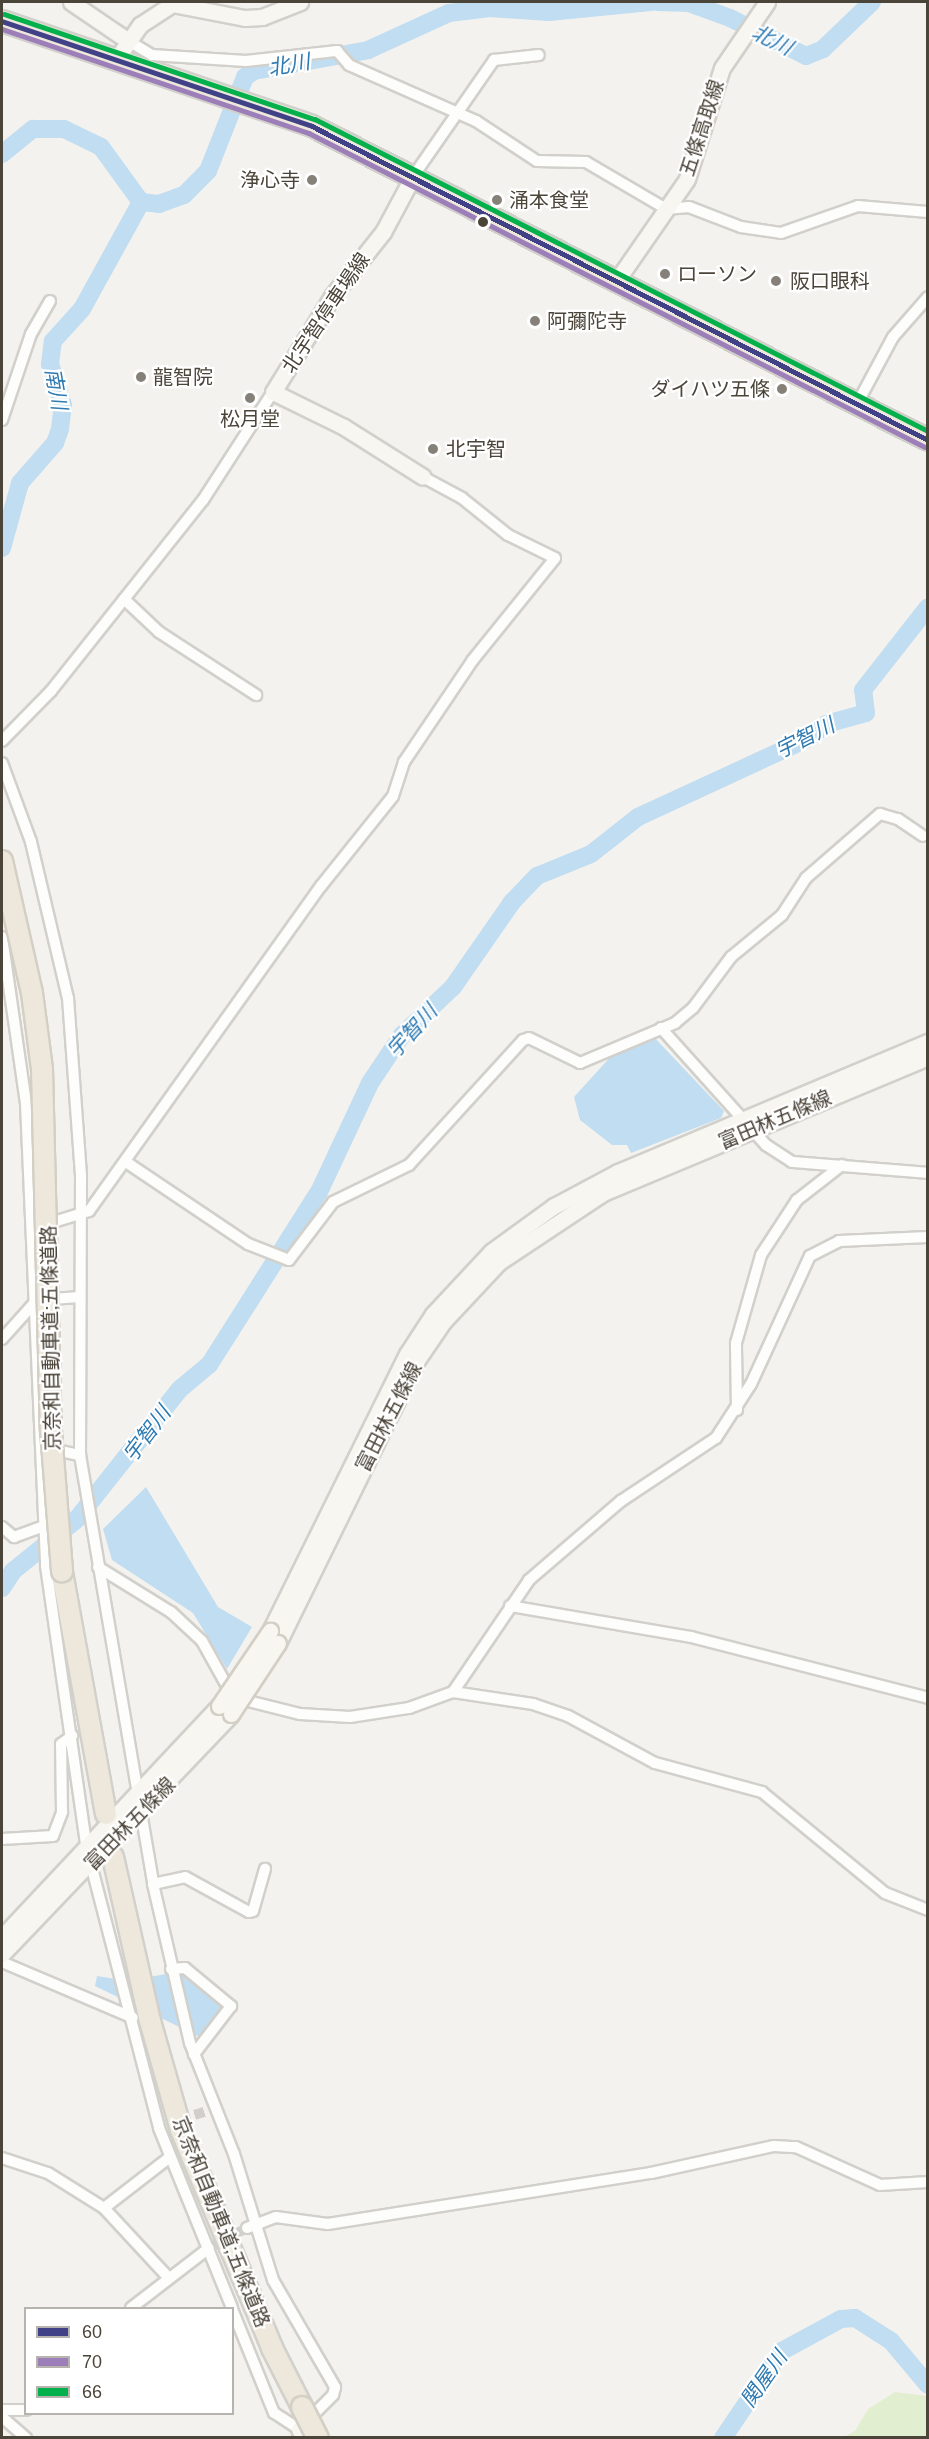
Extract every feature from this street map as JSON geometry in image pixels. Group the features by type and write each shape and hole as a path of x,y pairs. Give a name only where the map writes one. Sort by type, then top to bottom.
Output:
{"highway":[{"path":"2,21 312,126 615,283 927,440"},
{"name":"京奈和自動車道;五條道路","path":"2,861 23,949 42,1070 54,1569 106,1814"},
{"name":"京奈和自動車道;五條道路","path":"113,1857 130,1974 142,2020 211,2208 318,2438"}],"main road":[{"path":"71,2 127,40"},
{"path":"115,61 127,40 157,10 172,4 245,18 262,17 300,2"},
{"name":"五條高取線","path":"615,283 687,179 715,86 739,35 767,2"},
{"name":"北宇智停車場線","path":"412,178 383,232 327,304 273,392 344,427 423,477"},
{"name":"富田林五條線","path":"2,1954 140,1812 225,1710 274,1637 410,1371 468,1292 499,1262 572,1210 750,1123 927,1042"},
{"name":"富田林五條線","path":"750,1123 927,1057"},
{"name":"富田林五條線","path":"2,1937 139,1794 225,1710"}],"street":[{"path":"127,40 152,55 246,62 337,51 349,65 476,121 537,161 586,162 666,209 689,207 741,227 781,233 840,208 889,206 927,212"},
{"path":"412,178 494,60 539,55"},
{"path":"857,404 893,337 927,297"},
{"path":"2,420 31,334 50,301"},
{"path":"2,741 51,691 203,500 273,392"},
{"path":"32,1228 89,1211 321,886 393,796 404,762 472,661 555,558 508,535 462,498 423,477"},
{"path":"124,599 159,632 256,695"},
{"path":"2,763 31,842 68,998 80,1215 80,1455 89,1525 139,1794 140,1812 171,1969 190,2043 211,2109 258,2220 280,2296 335,2387 333,2395 301,2433 274,2414 234,2314"},
{"path":"126,1162 248,1244 289,1260 333,1202 409,1165 523,1040 530,1038 580,1063 661,1028 693,1008 731,957 782,915 806,878 880,814 898,819 923,836"},
{"path":"2,936 21,1052 37,1300 44,1526 54,1569 55,1662 72,1736 87,1849 130,1974"},
{"path":"661,1028 750,1123 766,1145 792,1162 927,1173"},
{"path":"736,1410 736,1343 761,1255 797,1200 842,1165"},
{"path":"453,1692 529,1580 610,1510 717,1438 736,1410 810,1256 839,1241 927,1237"},
{"path":"2,1339 37,1300 80,1297"},
{"path":"40,1447 80,1455"},
{"path":"2,1527 14,1538 44,1526"},
{"path":"98,1567 171,1612 202,1641 227,1686 248,1701 300,1714 350,1717 401,1710 453,1692 533,1704 568,1716 655,1763 762,1792 885,1893 927,1910"},
{"path":"510,1606 690,1637 927,1698"},
{"path":"2,1839 53,1836 62,1812 61,1743 72,1736"},
{"path":"153,1884 185,1877 253,1911 265,1869"},
{"path":"2,1962 142,2020 170,2157 231,2307"},
{"path":"171,1969 185,1968 231,2006 194,2054"},
{"path":"247,2228 258,2220 328,2224 651,2173 774,2146 796,2147 880,2185 927,2182"},
{"path":"104,2208 170,2157"},
{"path":"2,2158 48,2173 104,2208 167,2277"},
{"path":"132,2307 167,2277 209,2248"},
{"path":"2,2410 24,2410"},
{"path":"2,2417 26,2438"}],"green space":[{"path":"895,2392 927,2396 927,2437 844,2437 855,2431 868,2409"}],"water":[{"path":"653,1036 724,1111 721,1118 631,1153 627,1145 612,1145 580,1120 574,1097 614,1053"},
{"path":"146,1487 218,1607 252,1627 227,1669 193,1613 112,1560 103,1529"},
{"path":"182,1971 221,2003 221,2013 202,2038 95,1986 97,1976 128,1981"}],"waterway":[{"name":"北川","path":"2,154 33,129 64,129 101,147 141,202 159,204 184,195 208,171 245,77 254,71 368,50 449,13 490,8 549,12 651,2"},
{"name":"北川","path":"657,2 689,3 730,18 806,56 823,49 872,2"},
{"name":"南川","path":"2,548 20,483 55,443 60,429 63,405 50,364 53,341 82,309 141,202"},
{"name":"宇智川","path":"2,1588 13,1571 76,1520 180,1389 209,1365 319,1192 370,1083 402,1035 453,987 512,902 537,876 591,854 638,817 809,738 826,724 866,713 863,690 928,607"},
{"name":"関屋川","path":"723,2438 782,2351 841,2319 855,2318 891,2341 928,2385"}],"tunnel":[{"path":"166,2124 207,2111"},
{"path":"209,2248 247,2228"}],"transit line":[{"name":"66","path":"4,14 315,119 928,431"},
{"name":"60","path":"2,21 312,126 928,440"},
{"name":"70","path":"2,29 309,133 925,447"}],"place":[{"name":"浄心寺","path":"312,180"},
{"name":"涌本食堂","path":"497,200"},
{"name":"ローソン","path":"665,274"},
{"name":"阪口眼科","path":"776,281"},
{"name":"阿彌陀寺","path":"535,321"},
{"name":"龍智院","path":"141,377"},
{"name":"ダイハツ五條","path":"782,389"},
{"name":"松月堂","path":"250,398"},
{"name":"北宇智","path":"433,449"}]}
